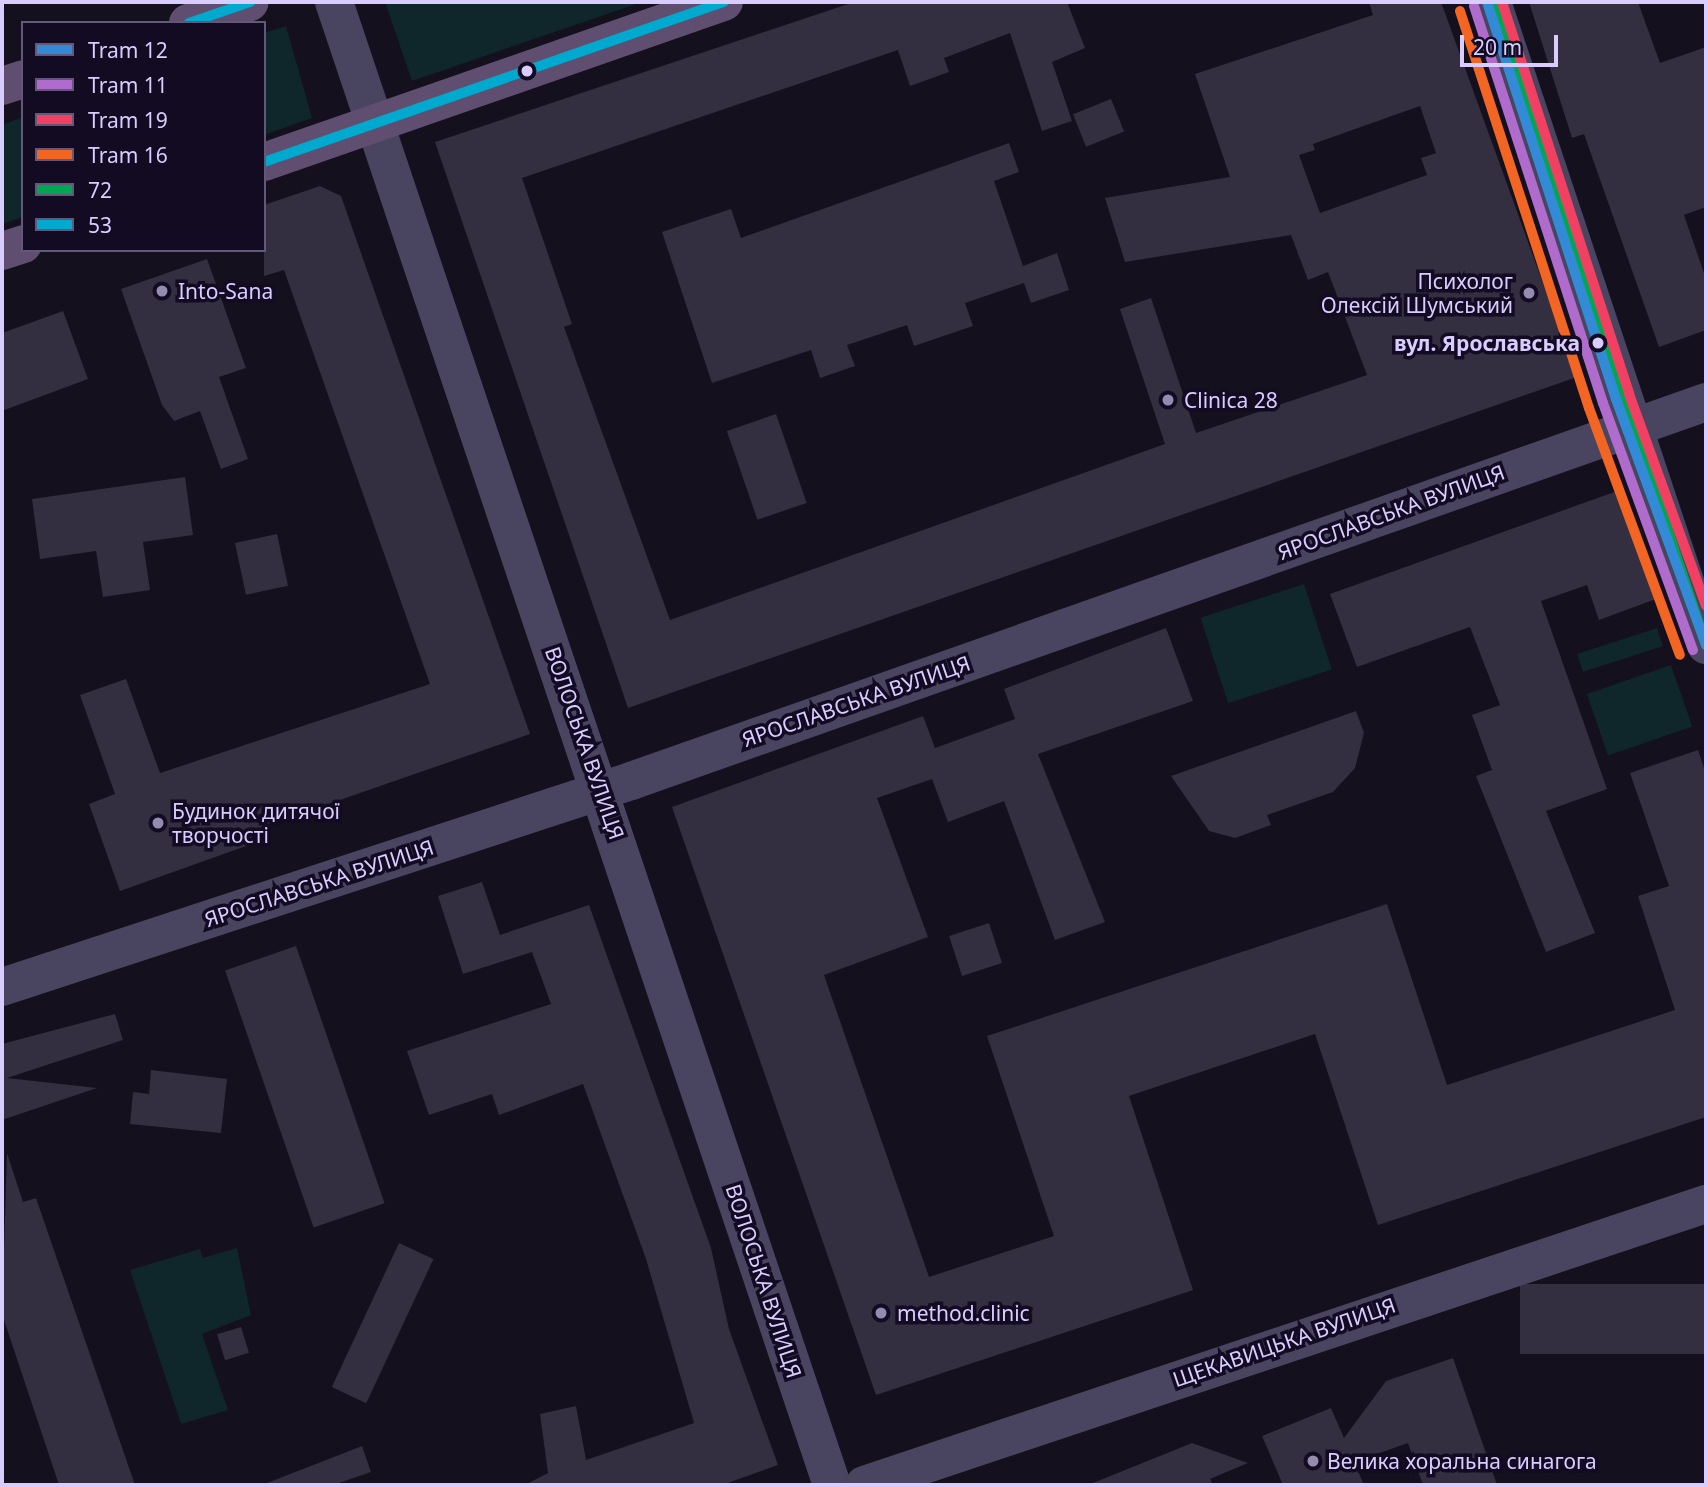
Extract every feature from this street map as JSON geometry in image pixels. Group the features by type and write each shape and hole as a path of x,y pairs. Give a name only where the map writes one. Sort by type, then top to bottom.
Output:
{"main road":[{"path":"194,21 250,2"},
{"path":"266,161 724,2"},
{"path":"2,86 21,80"},
{"path":"2,251 21,245"}],"street":[{"name":"ВОЛОСЬКА ВУЛИЦЯ","path":"334,2 601,790 832,1485"},
{"path":"1492,2 1631,427 1706,645"},
{"name":"ЯРОСЛАВСЬКА ВУЛИЦЯ","path":"2,987 601,790 1706,401"},
{"name":"ЩЕКАВИЦЬКА ВУЛИЦЯ","path":"864,1485 1706,1204"}],"green space":[{"path":"385,2 642,2 412,81"},
{"path":"286,26 312,118 266,134 266,32"},
{"path":"21,118 21,218 2,224 2,125"},
{"path":"1304,584 1332,670 1228,703 1200,618"},
{"path":"1657,628 1663,646 1583,672 1577,654"},
{"path":"1671,665 1692,726 1608,755 1587,694"},
{"path":"237,1248 251,1315 202,1334 228,1410 181,1424 130,1270 200,1249 203,1258"}],"building":[{"path":"854,2 1067,2 1085,48 1052,62 1072,121 1042,131 1010,33 944,58 949,72 910,86 898,50 522,178 572,324 564,327 670,620 1165,444 1120,309 1151,298 1196,433 1367,375 1328,272 1308,280 1291,235 1125,262 1105,198 1230,177 1195,74 1373,15 1369,2 1441,2 1577,377 628,708 435,142","holes":["1420,106 1436,153 1421,158 1427,175 1320,213 1299,155 1315,150 1313,144"]},
{"path":"1529,2 1638,2 1660,63 1706,47 1706,207 1684,215 1706,279 1706,330 1659,347 1584,134 1572,138"},
{"path":"1111,99 1124,131 1086,147 1073,114"},
{"path":"1009,143 1019,172 994,181 1023,266 1057,253 1069,290 1031,303 1024,283 965,303 973,326 914,346 907,325 847,345 855,366 820,378 811,350 712,383 662,232 731,209 741,238"},
{"path":"320,186 341,196 530,734 265,826 269,838 120,891 89,804 115,794 80,695 126,679 160,773 430,684 284,270 264,276 266,204"},
{"path":"207,259 246,368 219,377 248,459 221,469 200,411 174,421 162,405 121,289"},
{"path":"63,311 88,379 2,411 2,333"},
{"path":"776,414 807,503 757,520 727,431"},
{"path":"185,477 193,535 143,542 150,590 103,597 96,551 40,559 32,499"},
{"path":"1617,491 1656,599 1599,620 1587,585 1541,601 1607,789 1546,811 1595,933 1546,952 1476,776 1492,770 1472,715 1500,705 1470,627 1357,667 1330,594"},
{"path":"277,534 288,586 246,595 235,543"},
{"path":"1166,628 1193,701 1038,754 1105,922 1055,940 1004,801 948,822 932,779 877,798 928,937 824,975 929,1277 1054,1236 987,1036 1387,904 1447,1085 1675,1010 1638,896 1669,886 1630,773 1698,750 1706,774 1706,1117 1378,1225 1315,1034 1129,1096 1193,1290 876,1395 672,807 923,716 935,748 1015,719 1004,689"},
{"path":"1356,711 1364,733 1355,768 1333,792 1267,815 1271,825 1235,838 1209,831 1171,776"},
{"path":"482,882 500,935 589,905 711,1248 729,1329 778,1465 722,1485 525,1485 548,1473 540,1414 576,1406 586,1460 694,1423 646,1259 583,1084 499,1115 492,1094 429,1115 407,1051 551,1004 532,952 463,974 438,896"},
{"path":"989,923 1002,963 962,976 949,936"},
{"path":"296,946 385,1203 314,1228 225,970"},
{"path":"115,1014 123,1040 7,1078 97,1088 2,1120 2,1044"},
{"path":"151,1070 227,1079 221,1133 130,1124 133,1092 149,1094"},
{"path":"7,1153 23,1202 36,1198 135,1485 59,1485 2,1314"},
{"path":"399,1243 433,1259 366,1403 332,1387"},
{"path":"1520,1284 1706,1284 1706,1354 1520,1354"},
{"path":"241,1327 249,1353 225,1360 217,1334"},
{"path":"1453,1358 1497,1485 1423,1485 1408,1443 1354,1462 1364,1485 1283,1485 1262,1436 1331,1408 1344,1438 1386,1381"},
{"path":"1192,1443 1248,1463 1210,1479 1213,1485 1088,1485"},
{"path":"362,1446 371,1472 333,1485 262,1485"}],"tram line":[{"name":"12","path":"1487,2 1616,399 1706,645"},
{"name":"19","path":"1502,2 1629,394 1706,605"},
{"name":"11","path":"1474,6 1603,403 1693,650"},
{"name":"16","path":"1460,11 1589,408 1680,655"}],"transit line":[{"name":"53","path":"195,21 250,2"},
{"name":"53","path":"266,161 724,2"},
{"name":"72","path":"1492,2 1706,645"}],"place":[{"name":"Into-Sana","path":"162,291"},
{"name":"Психолог Олексій Шумський","path":"1529,293"},
{"name":"вул. Ярославська","path":"1598,343"},
{"name":"Clinica 28","path":"1168,400"},
{"name":"Будинок дитячої творчості","path":"158,823"},
{"name":"method.clinic","path":"881,1313"},
{"name":"Велика хоральна синагога","path":"1313,1461"}]}
